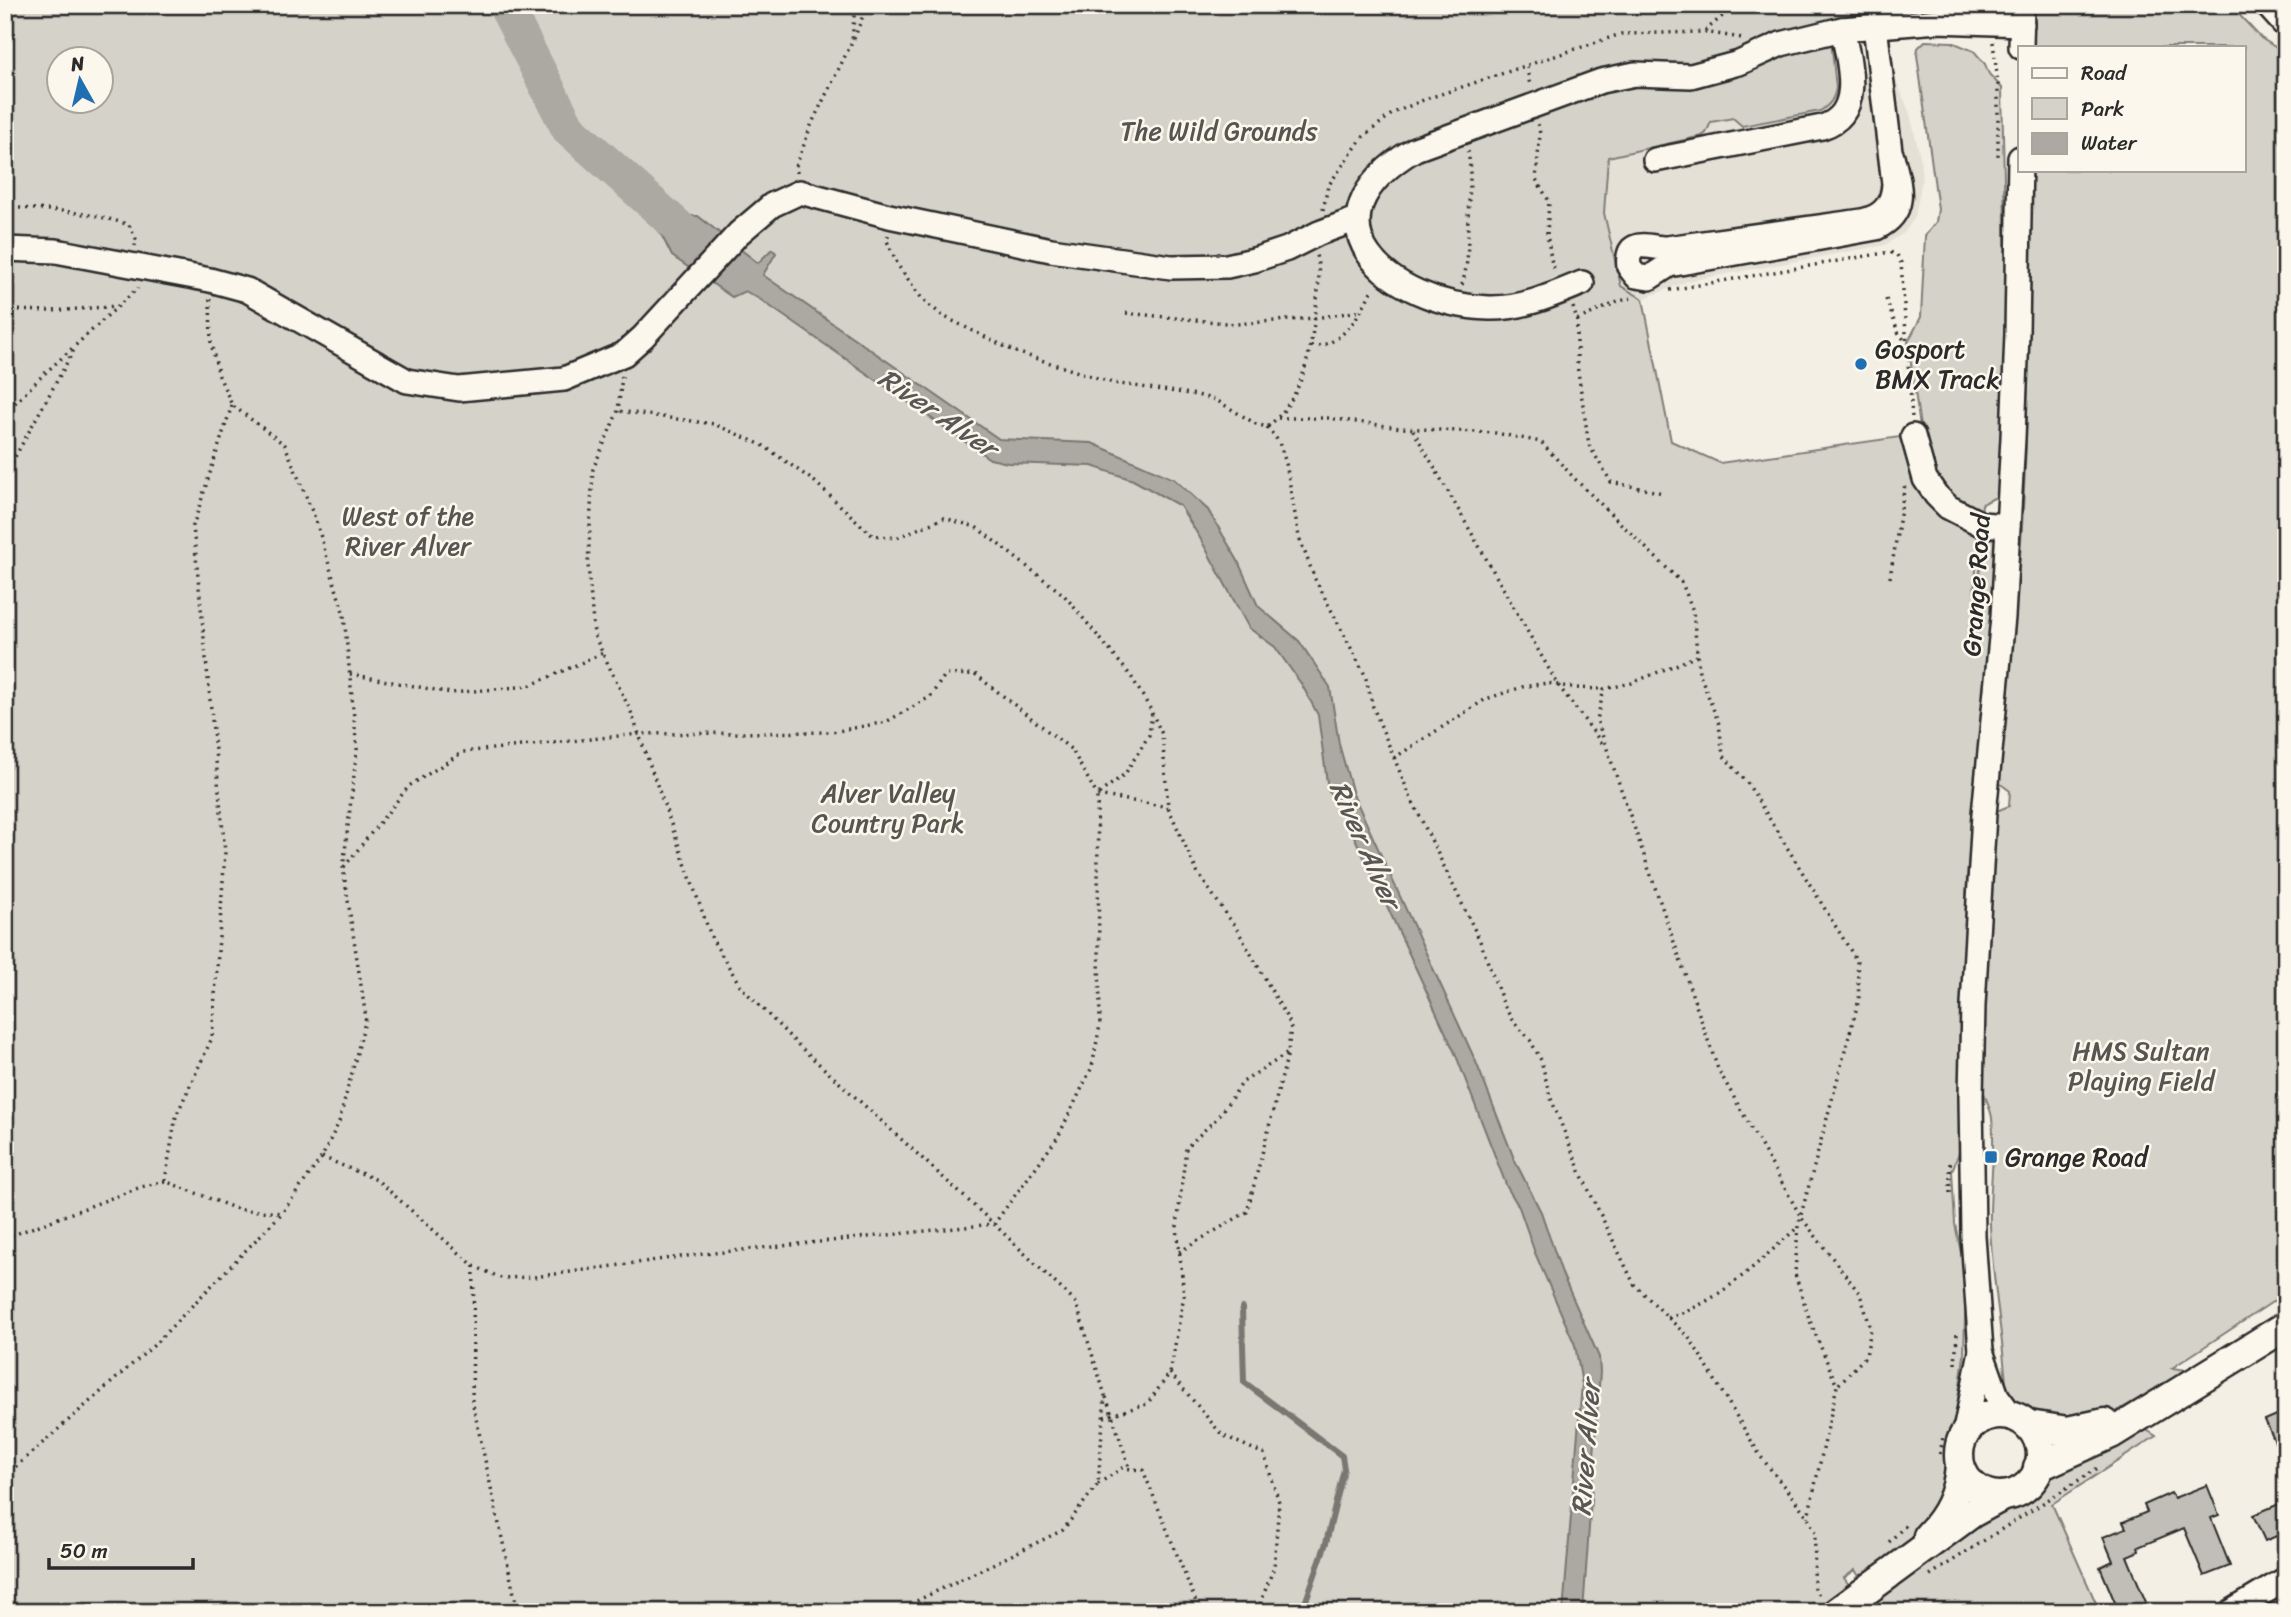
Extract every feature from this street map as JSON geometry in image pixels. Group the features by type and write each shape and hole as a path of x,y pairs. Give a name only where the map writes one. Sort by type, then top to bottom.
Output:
{"main road":[{"path":"2038,1467 2111,1434 2286,1326"},
{"path":"1887,1577 1943,1520 1959,1484 1959,1448 1976,1420 1989,1415 2068,1432 2094,1427 2159,1406"},
{"path":"1828,1606 1887,1577 1972,1513 2029,1484 2041,1455 2038,1440 2020,1420"},
{"path":"1960,1466 1964,1476 1977,1490 2003,1496"}],"street":[{"path":"2267,5 2286,26"},
{"path":"1574,286 1537,300 1492,308 1457,304 1423,295 1381,270 1367,252 1358,234 1357,219 1374,183 1394,162 1415,149 1601,81 1635,74 1691,76 1739,63 1781,44 1842,29 1875,26 2022,14 2021,46"},
{"path":"1875,26 1892,156 1901,195 1892,216 1876,228 1669,265 1649,278 1636,275 1629,267 1629,254 1643,245 1667,248 1876,217 1888,206 1893,195 1892,156"},
{"path":"1655,160 1833,123 1845,107 1852,86 1842,29"},
{"name":"Grange Road","path":"1964,1436 1981,1351 1973,1237 1973,1005 1984,814 2002,631 2008,526 2017,333 2020,172"},
{"path":"5,249 56,251 210,280 247,290 407,381 459,389 564,379 624,354 643,337 738,233 772,205 800,192 889,216 1051,250 1171,267 1227,266 1276,253 1357,219"},
{"path":"1913,436 1925,478 1948,507 1981,524 2008,526"},
{"name":"Grange Road","path":"1981,1351 1997,1396 2020,1420"},
{"path":"2231,1612 2286,1579"}],"path":[{"path":"852,42 855,5"},
{"path":"800,192 796,166 812,123 867,5"},
{"path":"1704,32 1726,13 1743,5"},
{"path":"1535,105 1540,134 1536,179 1549,201 1547,234 1552,264 1574,286 1577,365 1589,445 1611,482 1663,492"},
{"path":"1457,304 1469,260 1468,220 1472,176 1464,131"},
{"path":"5,206 88,213 129,225 136,239 131,265"},
{"path":"889,216 887,241 899,267 923,300 943,316 1016,352 1114,383 1216,400 1256,424 1267,427 1279,442 1286,463 1299,537 1315,579 1365,675 1373,707 1394,758 1480,941 1503,1003 1541,1060 1550,1096 1581,1177 1634,1284 1691,1340 1761,1457 1808,1517 1815,1533 1814,1588 1828,1606"},
{"path":"1267,427 1290,402 1305,373 1319,282 1318,262 1309,240"},
{"path":"1659,292 1890,252 1897,255 1901,263 1913,436"},
{"path":"5,413 158,270"},
{"path":"1311,346 1322,347 1342,336 1360,311 1381,270"},
{"path":"5,1476 153,1346 282,1213 322,1157 339,1122 366,1017 343,868 356,749 344,615 316,521 285,445 232,405 219,376 211,343 210,280"},
{"path":"1577,320 1620,301 1646,295"},
{"path":"1886,299 1898,332 1906,343"},
{"path":"5,310 52,311 119,306"},
{"path":"1126,313 1236,324 1315,318 1360,311"},
{"path":"5,475 78,344"},
{"path":"624,354 618,411 593,469 588,565 594,635 631,712 712,939 741,987 795,1042 1076,1303 1130,1469"},
{"path":"165,1181 176,1116 212,1038 225,852 193,526 232,405"},
{"path":"618,411 715,424 764,446 816,482 872,535 895,538 944,518 976,527 1064,595 1131,676 1162,734 1168,807 1197,872 1238,931 1291,1025 1288,1054 1247,1212 1179,1252"},
{"path":"1278,418 1328,418 1412,429 1496,433 1541,442 1574,478 1682,583 1693,611 1699,672 1719,724 1723,755 1748,784 1857,961 1859,999 1798,1226 1795,1274 1837,1386"},
{"path":"1412,429 1558,685 1608,750"},
{"path":"1890,578 1907,474"},
{"path":"350,674 450,693 529,686 603,653"},
{"path":"1394,758 1486,699 1522,687 1548,683 1604,689 1632,683 1698,656"},
{"path":"322,1157 377,1181 474,1266 501,1278 534,1277 694,1255 994,1224 1058,1137 1092,1066 1100,1025 1097,795 1072,750 975,674 945,675 930,696 886,722 832,732 639,734 463,752 409,786 343,868"},
{"path":"1604,689 1597,720 1718,1069 1801,1217 1860,1294 1871,1329 1866,1356 1837,1386 1808,1517"},
{"path":"1097,795 1125,774 1149,735 1152,712"},
{"path":"1097,795 1168,807"},
{"path":"1104,1417 1147,1404 1170,1373 1184,1295 1177,1227 1186,1149 1217,1118 1243,1082 1288,1054"},
{"path":"5,1238 141,1187 165,1181 237,1209 282,1213"},
{"path":"1668,1318 1691,1311 1716,1296 1798,1226"},
{"path":"474,1266 472,1400 518,1612"},
{"path":"1170,1373 1222,1435 1264,1454 1279,1502 1274,1567 1257,1612"},
{"path":"1098,1484 1105,1395"},
{"path":"1922,1581 2104,1464"},
{"path":"877,1612 904,1607 1063,1530 1098,1484 1122,1468 1143,1471 1200,1612"}],"shaded area":[{"path":"1891,67 1910,114 1920,156 1922,180 1915,217 1904,233 1885,245 1688,281 1643,299 1621,286 1604,213 1607,157 1695,138 1706,133 1711,122 1733,118 1738,124 1836,88 1835,77"}],"green space":[{"name":"Alver Valley Country Park","path":"5,5 1976,5 1956,14 1878,13 1829,21 1836,88 1833,99 1820,111 1742,126 1733,118 1711,122 1702,136 1608,157 1604,213 1621,286 1643,299 1671,441 1720,463 1921,434 1908,342 1921,317 1925,236 1936,222 1938,209 1918,48 1925,41 1952,42 1974,51 2002,88 2007,318 2002,494 1982,504 1974,593 1988,539 1998,538 1991,640 1967,878 1960,1054 1961,1147 1952,1171 1955,1224 1966,1276 1964,1356 1946,1488 1928,1522 1897,1553 1862,1581 1855,1570 1844,1578 1852,1589 1813,1612 5,1612"},
{"name":"HMS Sultan Playing Field","path":"2032,5 2230,5 2261,38 2286,54 2286,1293 2172,1368 2188,1370 2112,1414 2074,1423 2027,1417 2007,1398 1990,1224 1992,1118 1981,1077 1983,978 1994,812 2009,806 2010,791 1998,782 2022,527 2031,172 2246,172 2246,46 2032,46"},
{"path":"2145,1429 2156,1436 2052,1504 2100,1612 1856,1612 1986,1520 2034,1498 2046,1481 2080,1459"}],"water":[{"path":"660,202 684,216 698,216 758,263 772,249 776,253 763,275 999,439 1092,443 1174,479 1208,510 1237,559 1258,606 1299,641 1330,687 1339,744 1353,794 1476,1062 1515,1161 1541,1212 1563,1276 1599,1357 1583,1612 1563,1612 1582,1384 1575,1345 1535,1253 1519,1207 1507,1187 1455,1053 1343,813 1328,790 1318,715 1302,685 1275,647 1249,628 1180,506 1133,480 1092,466 1008,463 990,459 761,300 745,291 732,297 672,256 653,218"}],"building":[{"path":"2286,1411 2286,1466 2265,1420"},
{"path":"2207,1485 2219,1515 2211,1518 2230,1566 2204,1576 2184,1528 2138,1547 2139,1551 2127,1556 2150,1612 2119,1612 2100,1567 2113,1561 2103,1537 2126,1528 2123,1522 2147,1512 2144,1505 2171,1493 2174,1498"},
{"path":"2286,1501 2286,1532 2265,1541 2253,1515"}],"waterway":[{"name":"River Alver","path":"505,5 568,128 692,239"},
{"path":"1242,1308 1244,1382 1342,1456 1344,1469 1326,1543 1302,1612"}],"place":[{"name":"Gosport BMX Track","path":"1861,364"},
{"name":"Grange Road","path":"1991,1157"}],"park label":[{"name":"The Wild Grounds","path":"1219,131"},
{"name":"West of the River Alver","path":"408,531"}]}
